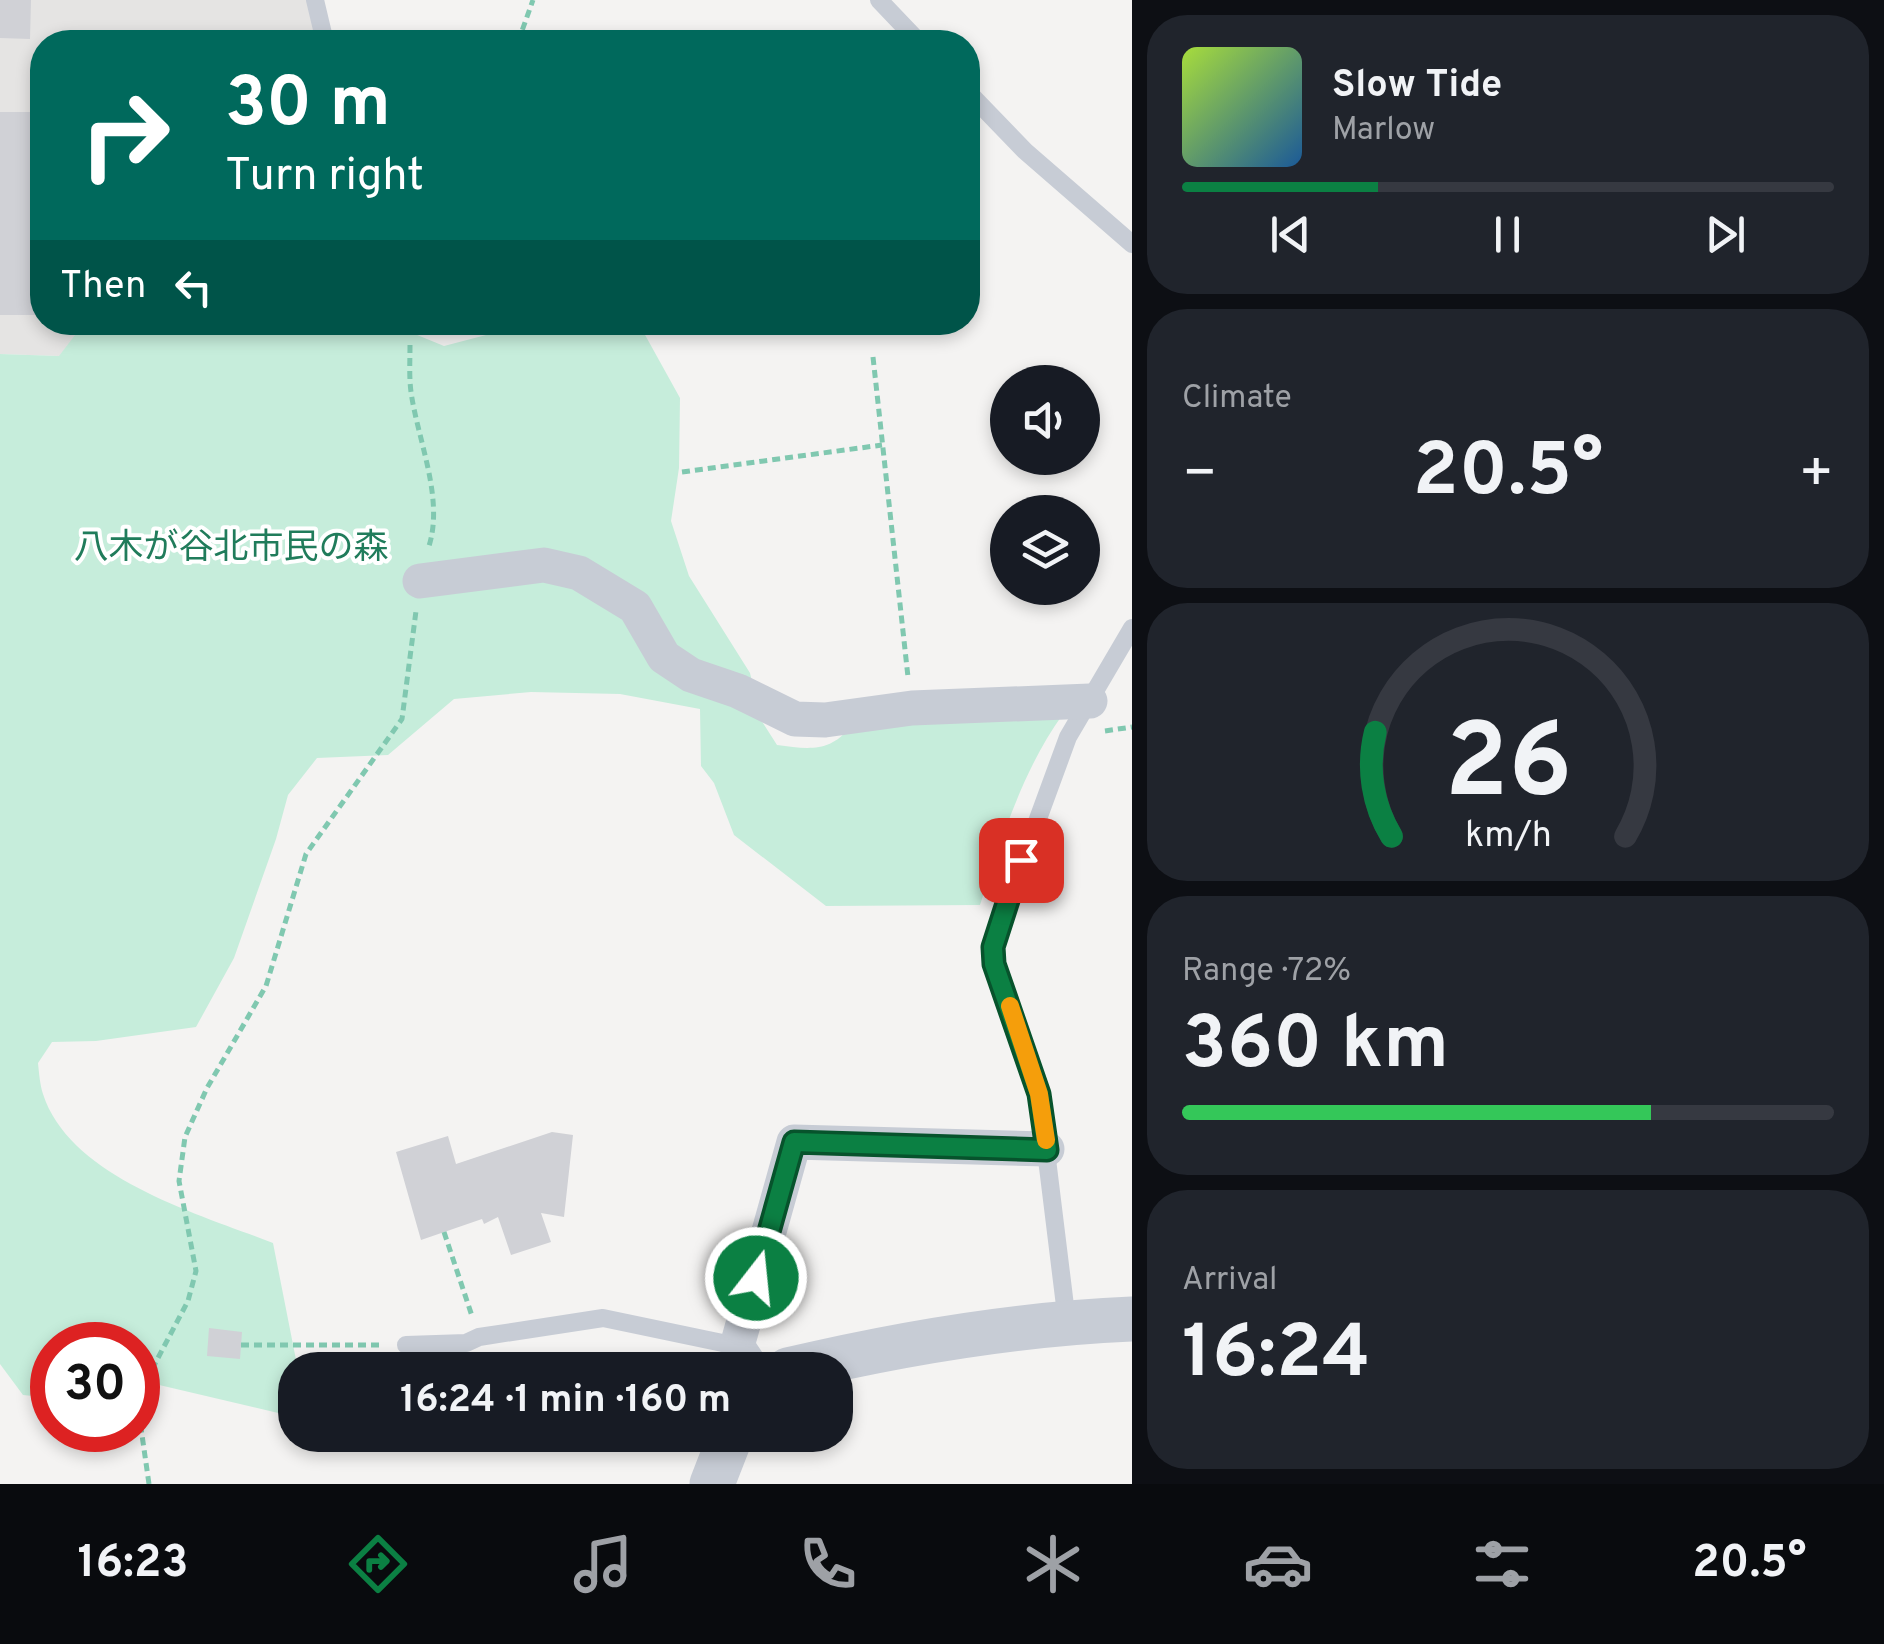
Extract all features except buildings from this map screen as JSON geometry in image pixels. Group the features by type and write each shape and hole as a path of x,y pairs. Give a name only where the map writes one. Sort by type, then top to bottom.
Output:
{"street":[{"path":"420,581 544,565 579,573 636,607 664,657 691,675 738,691 795,719 825,720 912,708 1090,701"},
{"path":"746,1352 794,1142 1047,1150"},
{"path":"853,1354 1068,1322 1132,1320"},
{"path":"712,1484 724,1452"}],"lane":[{"path":"315,0 322,30"},
{"path":"879,0 908,30"},
{"path":"980,104 1025,151 1132,244"},
{"path":"1068,1322 1039,1094 994,964 993,947 1068,736 1132,628"},
{"path":"406,1345 466,1342 603,1318 724,1352"}],"path":[{"path":"522,30 533,0"},
{"path":"150,1484 140,1421 149,1375 188,1300 196,1271 179,1181 184,1136 266,986 306,854 402,720 420,581 434,529 433,504 411,390 408,335"},
{"path":"873,357 912,708"},
{"path":"682,472 883,445"},
{"path":"444,1232 480,1337"},
{"path":"241,1345 406,1345"}],"shaded area":[{"path":"0,0 307,0 314,30 30,30 30,335 76,335 60,356 0,354"}],"green space":[{"name":"八木が谷北市民の森","path":"75,335 417,335 444,346 486,335 645,335 680,398 679,468 671,521 689,576 750,673 761,720 777,745 826,745 850,727 1063,714 1025,781 980,905 826,906 734,835 714,783 701,766 700,709 620,694 531,692 454,699 388,755 317,758 288,795 234,958 196,1027 96,1041 52,1042 38,1063 43,1094 58,1123 80,1149 140,1189 273,1243 294,1352 278,1352 278,1413 160,1385 160,1322 30,1322 30,1396 23,1395 0,1364 0,354 59,356"}],"slow traffic":[{"path":"1010,1006 1039,1094 1046,1140"}],"route":[{"path":"756,1278 794,1142 1047,1150 1039,1094 994,964 993,947 1021,860"}]}
